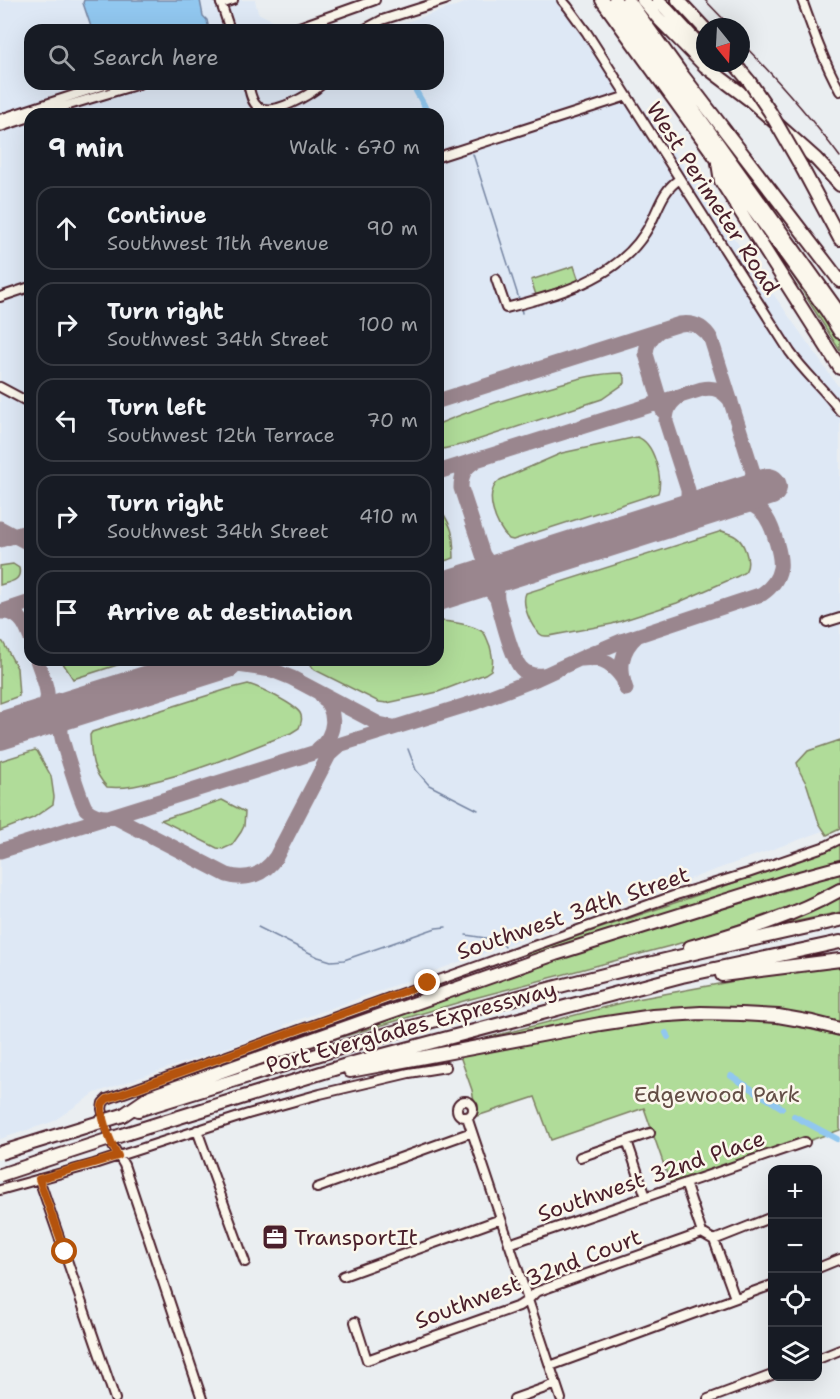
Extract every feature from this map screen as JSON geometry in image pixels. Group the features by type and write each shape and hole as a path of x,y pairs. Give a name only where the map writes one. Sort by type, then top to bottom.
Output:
{"highway":[{"path":"602,0 840,332"},
{"path":"615,0 840,314"},
{"path":"628,0 690,85 835,270 840,291"},
{"path":"633,0 835,270 840,281"},
{"path":"644,0 658,18 705,66 750,100 816,159 840,185"},
{"path":"658,0 696,41"},
{"path":"678,0 696,19"},
{"path":"724,72 750,100"},
{"path":"742,72 770,112 840,239"},
{"path":"718,159 721,181 840,368"},
{"path":"123,1115 151,1096 555,954 840,867"},
{"path":"622,970 661,954 782,917 840,890"},
{"name":"Port Everglades Expressway","path":"0,1153 362,1041 488,1005 622,970 840,920"},
{"name":"Port Everglades Expressway","path":"0,1175 313,1074 682,976 840,942"},
{"path":"682,976 700,977 840,960"},
{"path":"313,1074 352,1071 653,1016 700,1013 778,1016 840,1029"}],"street":[{"path":"228,24 221,2 233,0"},
{"path":"308,24 375,0"},
{"path":"374,24 445,0"},
{"name":"West Perimeter Road","path":"562,0 583,27 790,352 840,411"},
{"path":"802,0 840,91"},
{"path":"34,108 89,90"},
{"path":"59,108 119,90"},
{"path":"250,90 254,103 260,108"},
{"path":"275,108 296,101 314,90"},
{"path":"444,155 627,96"},
{"path":"0,119 24,111"},
{"path":"0,127 24,119"},
{"path":"496,279 506,308 578,286 595,278 628,253 642,237 658,210 664,193 680,179"},
{"path":"0,297 24,289"},
{"path":"0,387 24,400"},
{"path":"827,622 840,618"},
{"name":"Southwest 34th Street","path":"118,1156 111,1143 102,1109 105,1101 116,1096 676,895 741,876 840,839"},
{"path":"0,1190 118,1156 248,1114 360,1084 446,1067"},
{"path":"468,1117 561,1399"},
{"path":"197,1130 245,1262"},
{"path":"317,1188 472,1132"},
{"path":"580,1157 650,1133"},
{"path":"627,1141 646,1197"},
{"name":"Southwest 32nd Place","path":"509,1244 805,1142"},
{"path":"118,1156 124,1165 202,1399"},
{"path":"39,1179 115,1399"},
{"path":"685,1183 702,1233 714,1240 735,1298"},
{"path":"343,1276 501,1219"},
{"path":"714,1240 768,1219"},
{"name":"Southwest 32nd Court","path":"355,1322 367,1360 519,1306 536,1292 702,1233"},
{"path":"822,1266 840,1259"},
{"path":"550,1366 768,1286"},
{"path":"822,1357 840,1350"},
{"path":"708,1399 768,1376"},
{"path":"514,1399 556,1384"}],"shaded area":[{"path":"0,0 255,0 258,13 280,24 24,24 24,90 444,90 444,24 400,24 474,0 567,0 840,389 840,825 284,1025 284,1028 95,1093 52,1122 0,1139"}],"green space":[{"path":"778,252 840,337 840,351"},
{"path":"574,266 579,281 536,295 531,280"},
{"path":"622,373 625,383 602,399 465,444 444,449 444,422 521,395 567,382"},
{"path":"637,437 648,446 656,461 659,479 658,493 513,540 504,533 496,518 492,501 492,493 500,480 562,453"},
{"path":"444,516 452,532 454,558 444,561"},
{"path":"722,531 739,539 746,552 748,562 745,572 738,576 677,603 612,624 544,636 530,621 525,603 526,593"},
{"path":"13,564 19,568 19,576 0,585 0,566"},
{"path":"444,622 480,630 484,633 492,655 491,670 485,674 438,692 387,703 379,702 312,667 444,666"},
{"path":"0,641 3,642 17,668 19,696 0,703"},
{"path":"65,666 114,666 73,679"},
{"path":"248,684 276,696 296,709 301,717 299,728 211,764 142,784 107,787 98,775 92,757 90,735 92,732"},
{"path":"840,740 840,829 827,835 819,823 807,785 797,763 808,751"},
{"path":"35,750 51,776 53,804 33,818 0,831 0,761"},
{"path":"222,800 245,812 241,832 232,845 223,849 161,820"},
{"path":"840,843 840,882 801,902 674,945 467,1000 325,1042 324,1040 476,986 638,933 794,888 793,874 526,956 531,952 733,883"},
{"path":"840,896 840,912 775,926"},
{"path":"840,965 840,1022 753,1008 697,1008 634,1013 479,1040 637,999 751,978"},
{"name":"Edgewood Park","path":"710,1018 781,1023 840,1036 840,1130 672,1188 644,1108 551,1140 535,1097 477,1116 472,1090 460,1056 650,1022"}],"water":[{"path":"84,0 200,0 203,16 208,24 90,24"}],"waterway":[{"path":"415,90 425,108"},
{"path":"473,154 519,299"},
{"path":"521,308 522,313"},
{"path":"408,749 416,770 429,785 478,810"},
{"path":"258,927 318,957 331,961 344,960 436,928 446,927"},
{"path":"466,935 492,939 505,947"},
{"path":"666,1033 668,1037"},
{"path":"731,1076 782,1108"},
{"path":"794,1116 837,1139"}],"taxiway":[{"path":"444,399 680,324 694,325 702,328 711,339 753,472 745,490 728,499"},
{"path":"659,331 649,341 646,354 663,411"},
{"path":"444,470 702,389 718,390 731,401"},
{"path":"670,519 684,507 688,495 666,422 669,407 680,396"},
{"path":"474,462 464,473 461,488 483,555 487,561 499,568 521,566"},
{"path":"0,851 476,702 536,679 624,640 762,594 774,583 780,568 778,550 769,523 761,511 745,502 717,504"},
{"path":"0,528 24,541"},
{"path":"0,540 24,533"},
{"path":"516,568 500,580 497,599 507,636 518,663 528,674 543,675"},
{"path":"464,584 483,586 490,590 497,599"},
{"path":"0,612 24,604"},
{"path":"0,612 12,613 24,624"},
{"path":"626,689 622,674 622,661 627,648 637,636"},
{"path":"581,659 588,658 605,662 623,679"},
{"path":"34,721 41,713 47,699 46,685 39,666"},
{"path":"167,678 178,666"},
{"path":"245,666 272,670 292,678 379,724 393,727"},
{"path":"318,749 328,737 333,723 330,709 321,695"},
{"path":"74,708 61,728 68,759 86,809 96,815 108,817"},
{"path":"113,816 227,875 234,877 255,875 266,868 276,857 329,755 340,745"}],"runway":[{"path":"444,590 768,487"},
{"path":"0,731 206,666"}],"railway":[{"path":"705,0 722,18"},
{"path":"750,51 817,127 840,157"}],"place":[{"name":"TransportIt","path":"275,1237"}],"route":[{"path":"65,1252 39,1179 118,1156 111,1143 102,1112 103,1103 107,1099 428,983"}]}
